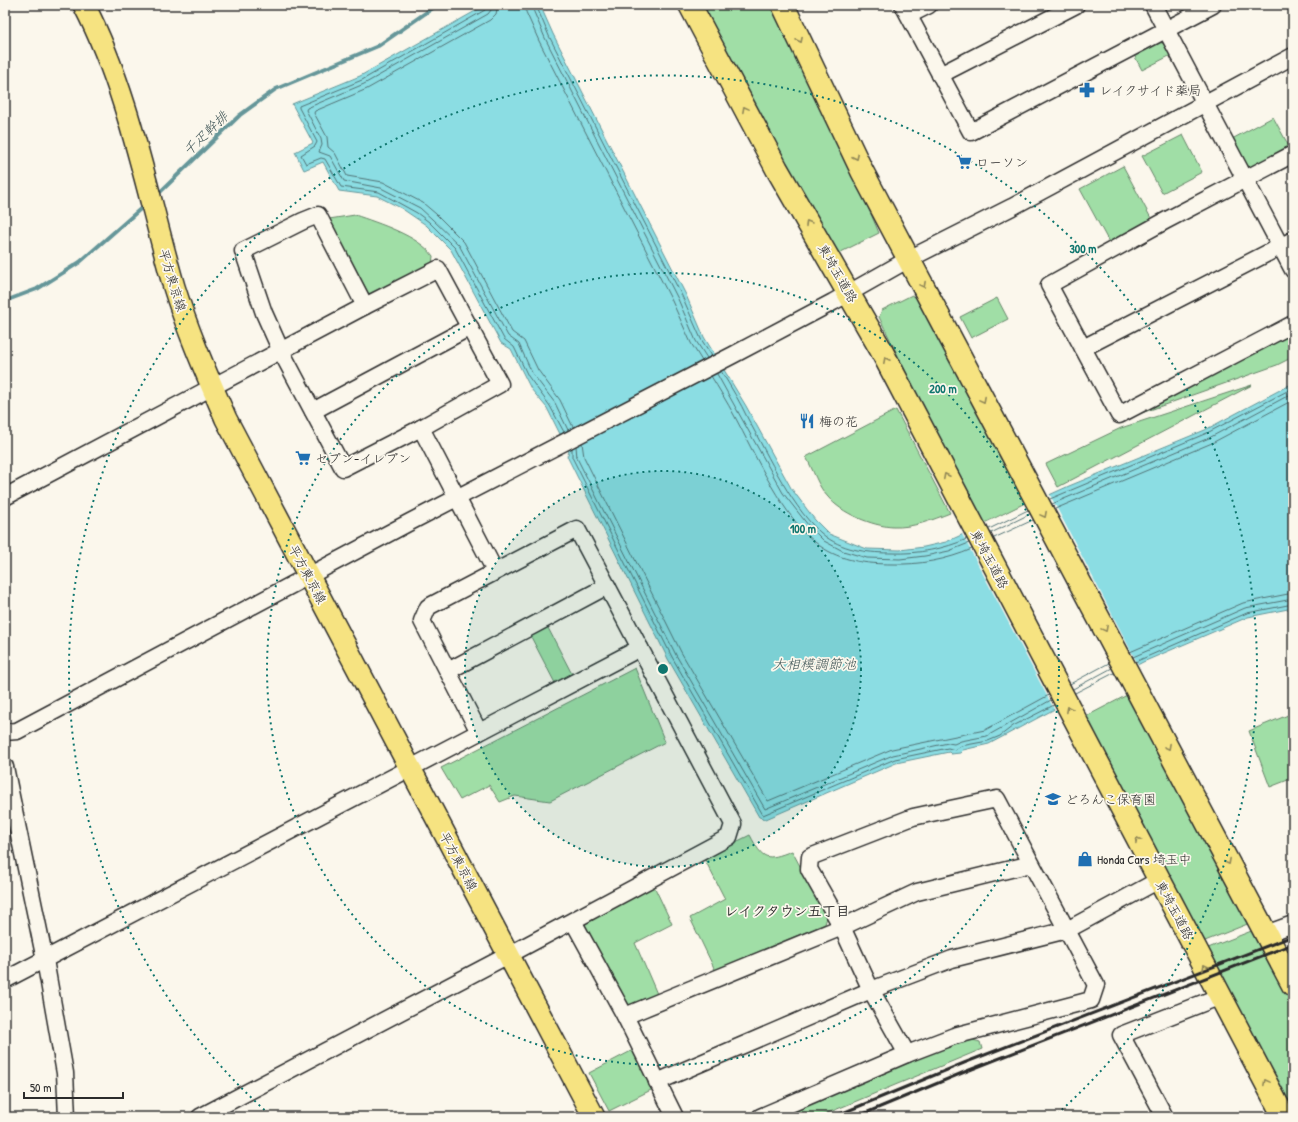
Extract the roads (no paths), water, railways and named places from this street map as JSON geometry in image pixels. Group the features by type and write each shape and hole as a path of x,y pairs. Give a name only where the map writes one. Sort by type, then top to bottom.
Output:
{"highway":[{"name":"東埼玉道路","path":"690,5 777,169 849,292 1284,1117"},
{"path":"783,5 862,171 1293,985"}],"main road":[{"name":"平方東京線","path":"84,5 98,32 123,97 151,203 188,327 226,419 594,1117"}],"street":[{"path":"929,5 906,10 971,132 1213,5"},
{"path":"940,75 1076,5"},
{"path":"1153,5 1244,180 1287,243 1293,270"},
{"path":"5,732 16,731 458,497 733,355 909,259 1012,206 1204,102 1293,56"},
{"path":"1293,154 1165,221 1049,285 1119,415 1293,324"},
{"path":"5,497 281,351 365,306 438,269 500,384 421,428 343,468 281,351 264,313 243,251 318,215 365,306"},
{"path":"1083,348 1287,243"},
{"path":"313,410 470,327"},
{"path":"421,428 495,571"},
{"path":"200,1117 509,955 729,837 734,824 577,529 428,607 422,621 479,732"},
{"path":"448,670 607,586"},
{"path":"5,980 640,648"},
{"path":"5,767 45,960 65,1073 68,1117"},
{"path":"760,1117 907,1054 954,1036 1091,1000 1096,985 997,799 913,817 810,857 809,869 842,927 871,990 907,1054"},
{"path":"625,1016 842,927 917,892 1031,864"},
{"path":"657,1082 871,990 952,960 1067,930 1159,880"},
{"path":"573,921 625,1016 675,1117"},
{"path":"1266,934 1293,924"},
{"path":"1166,1117 1121,1035 1220,996"}],"water":[{"name":"大相模調節池","path":"486,5 540,5 553,34 686,295 704,337 746,406 791,488 815,520 829,534 867,549 900,550 946,542 1069,486 1205,430 1293,383 1293,608 1248,617 1143,662 989,744 963,750 960,753 951,754 949,752 896,763 766,819 759,817 668,659 567,456 569,452 547,408 531,389 511,349 501,343 451,250 426,225 401,208 377,196 339,191 323,162 304,170 295,152 313,143 292,104 360,76"}],"waterway":[{"name":"千疋幹排","path":"156,196 240,115 276,89 378,46 437,5"},
{"name":"千疋幹排","path":"5,301 37,289 80,262 146,204"}],"railway":[{"path":"833,1117 964,1063 1293,936"},
{"path":"856,1117 967,1071 1293,944"}],"place":[{"name":"レイクサイド薬局","path":"1087,90"},
{"name":"ローソン","path":"964,162"},
{"name":"梅の花","path":"807,421"},
{"name":"セブン-イレブン","path":"303,458"},
{"name":"どろんこ保育園","path":"1053,799"},
{"name":"Honda Cars 埼玉中","path":"1085,859"}],"district":[{"name":"レイクタウン五丁目","path":"787,910"}]}
